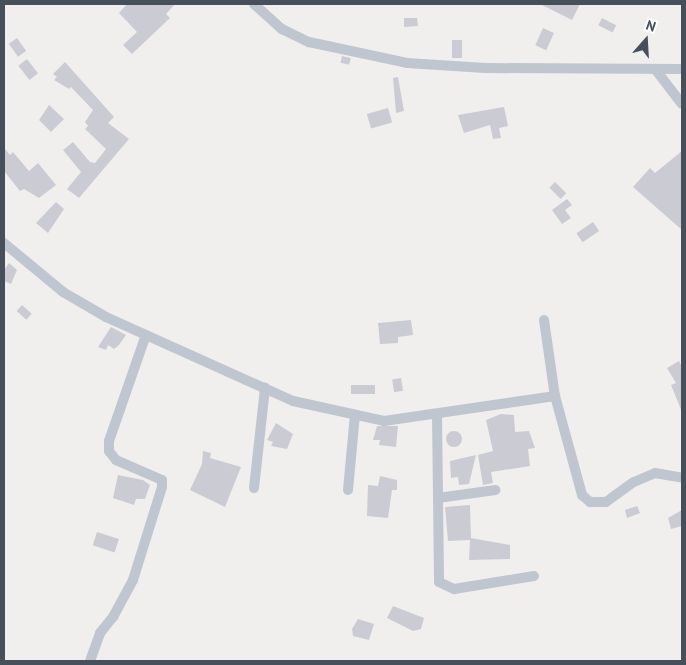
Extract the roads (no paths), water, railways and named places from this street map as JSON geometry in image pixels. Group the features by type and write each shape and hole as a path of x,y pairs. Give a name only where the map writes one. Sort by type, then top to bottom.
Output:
{"street":[{"path":"254,4 282,29 309,42 407,63 485,68 682,69"},
{"path":"655,70 682,104"},
{"path":"4,243 63,292 146,335 293,401 384,421 437,416 556,396"},
{"path":"544,320 556,396 582,495 590,502 606,502 634,482 655,473 682,478"},
{"path":"90,661 100,633 134,580 162,487 162,480 116,460 109,451 109,441 146,335"},
{"path":"254,488 265,388"},
{"path":"348,490 355,415"},
{"path":"437,416 439,582 454,589 534,576"},
{"path":"438,498 495,490"}]}
